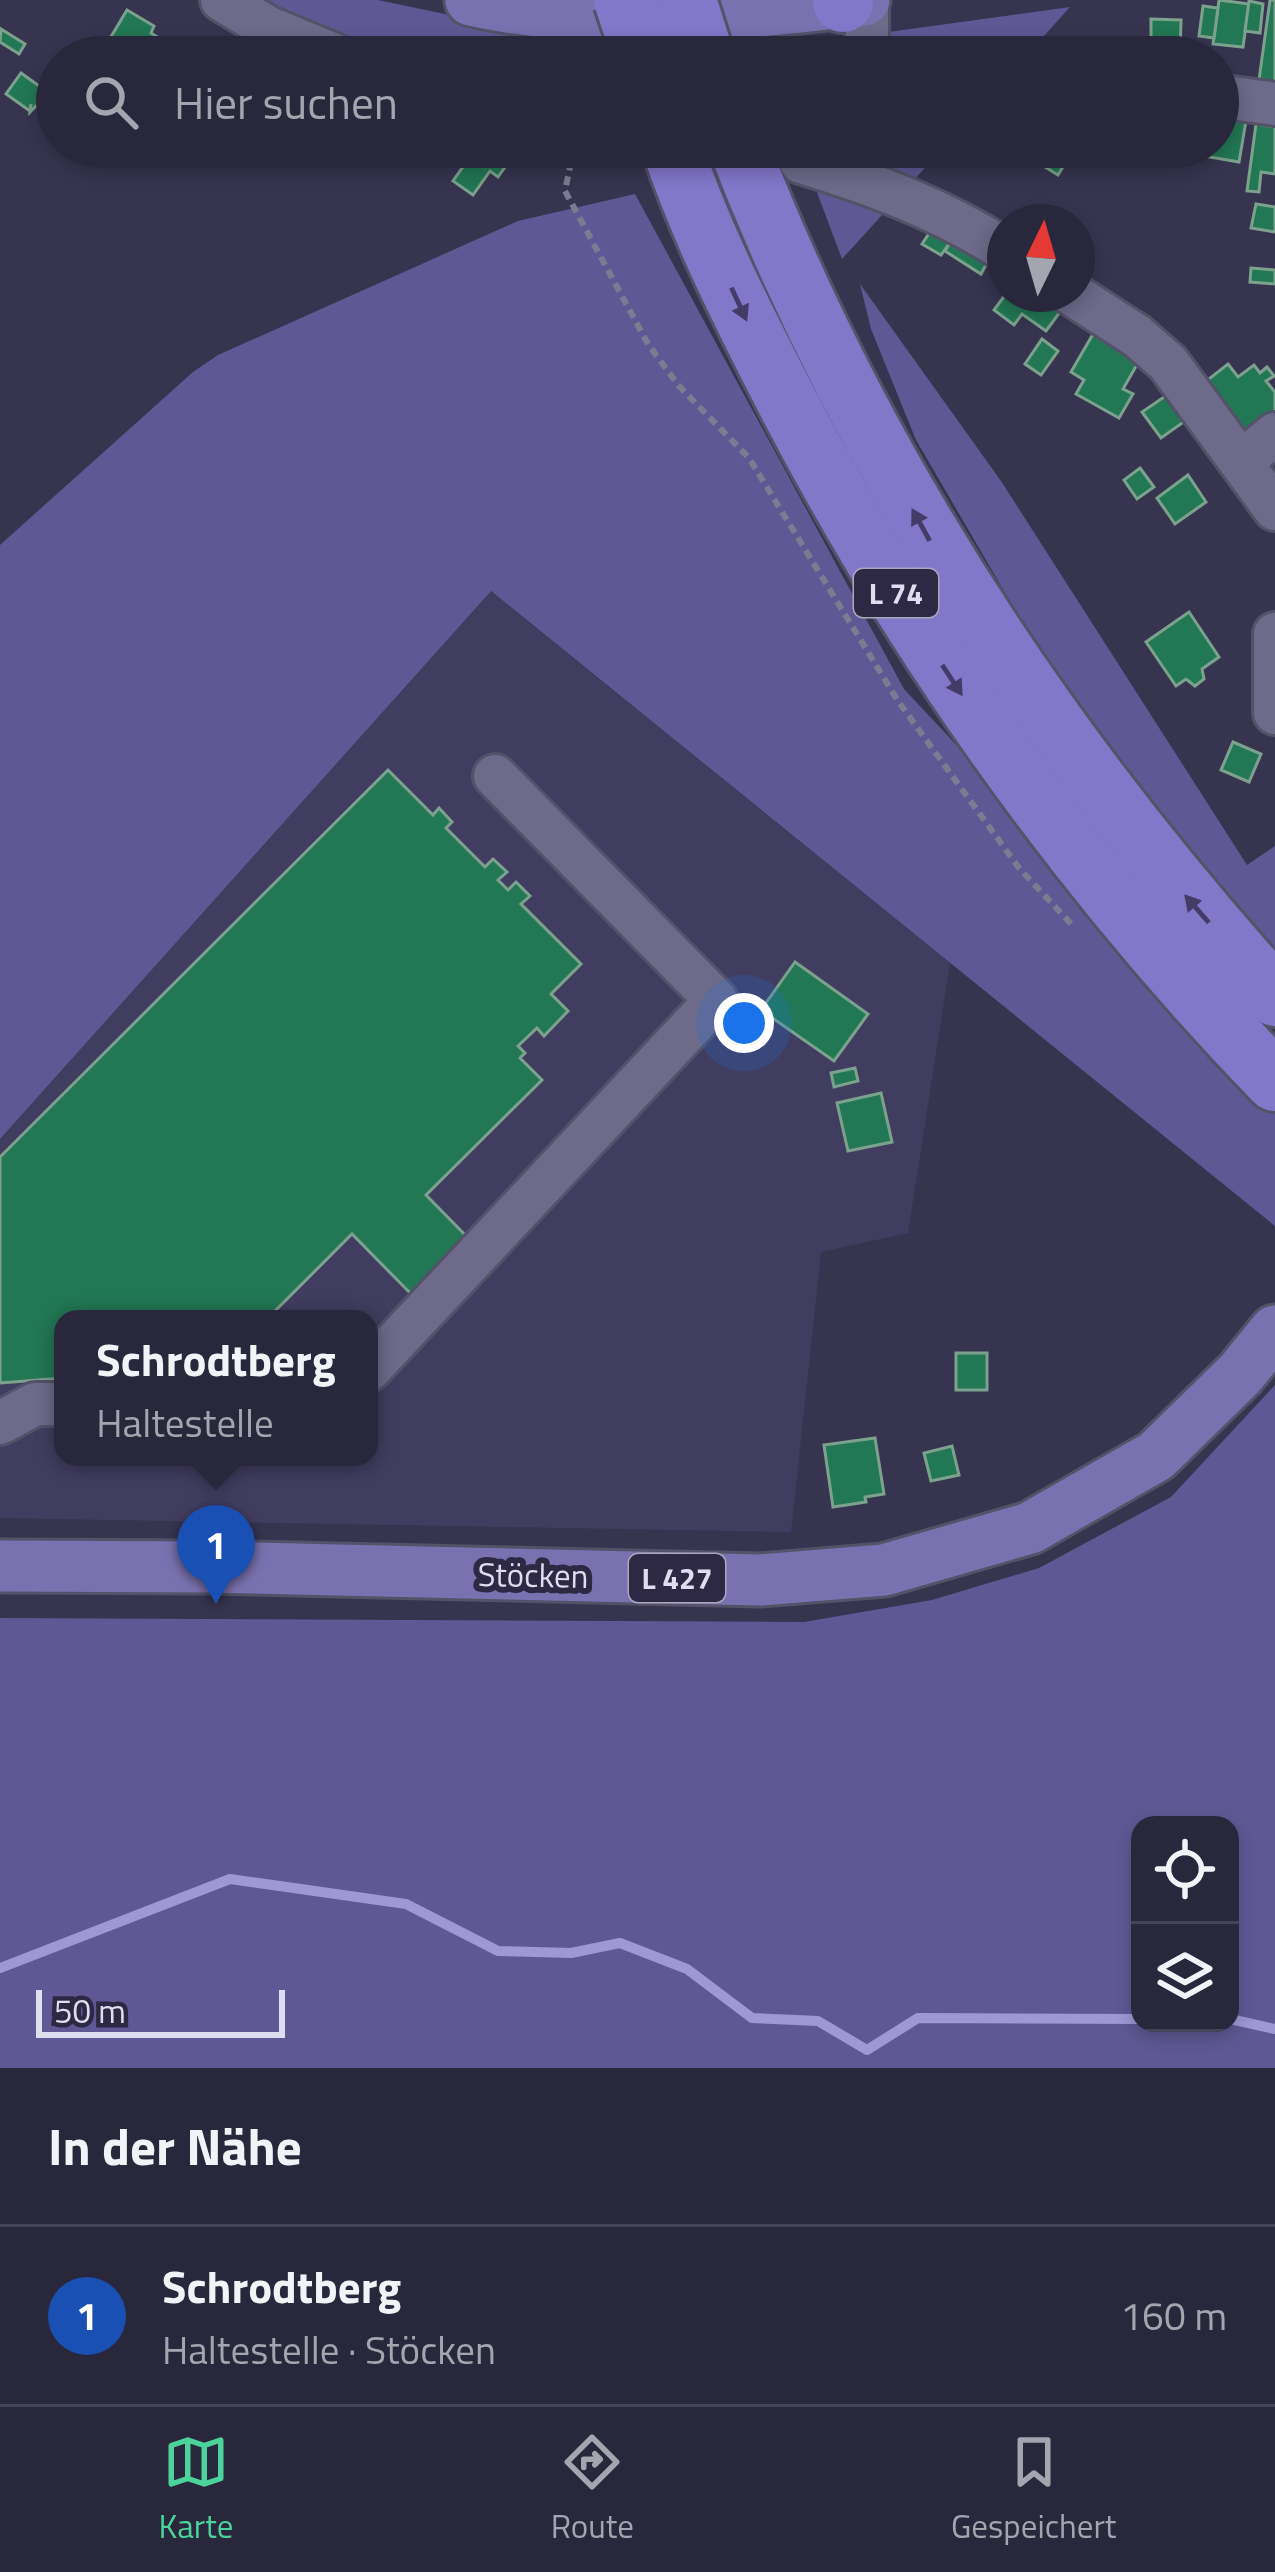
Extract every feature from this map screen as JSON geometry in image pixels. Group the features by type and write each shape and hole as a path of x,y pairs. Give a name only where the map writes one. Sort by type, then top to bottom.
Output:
{"highway":[{"path":"624,0 636,36"},
{"path":"686,0 697,36"},
{"name":"L 74","path":"747,168 860,416 933,546 1005,657 1130,828 1275,997"},
{"name":"L 74","path":"681,173 811,449 959,691 1025,786 1129,919 1275,1081"}],"main road":[{"path":"471,0 548,13 659,19 854,1"},
{"name":"Stöcken","path":"0,1566 760,1580 884,1570 1030,1528 1156,1456 1240,1374 1275,1331"}],"street":[{"path":"222,0 288,36"},
{"path":"854,1 863,36"},
{"path":"1239,99 1275,104"},
{"path":"823,168 930,208 987,240"},
{"path":"1095,309 1168,363 1275,509"},
{"path":"1241,463 1275,434"},
{"path":"1275,634 1275,713"},
{"path":"378,1360 716,1000 495,776"},
{"path":"0,1423 35,1404 54,1404"}],"shaded area":[{"path":"245,0 378,0 546,36 320,36"},
{"path":"1070,7 1044,36 859,36"},
{"path":"808,168 925,168 842,259"},
{"path":"635,194 904,689 1275,1085 1275,1226 491,591 0,1139 0,545 193,372 218,355 518,221"},
{"path":"860,284 1001,481 1247,865 1275,846 1275,948 1225,896 1053,675 916,440 871,329"},
{"path":"490,591 950,963 908,1233 821,1252 791,1532 0,1518 0,1139"},
{"path":"1275,1385 1275,2068 0,2068 0,1618 804,1622 932,1600 1039,1568 1171,1497"}],"building":[{"path":"1219,0 1249,4 1243,47 1239,47 1239,36 1214,36"},
{"path":"1270,0 1275,0 1275,82 1259,80"},
{"path":"1249,1 1263,4 1260,33 1245,31"},
{"path":"1203,6 1218,8 1214,36 1199,36"},
{"path":"127,10 154,26 151,33 156,36 111,36"},
{"path":"1151,19 1181,20 1181,36 1151,36"},
{"path":"1,29 25,44 19,54 0,42"},
{"path":"21,73 36,84 36,106 30,112 31,104 30,111 6,94"},
{"path":"1239,114 1247,115 1239,162"},
{"path":"1256,124 1275,127 1275,174 1261,172 1259,192 1247,191"},
{"path":"462,168 504,168 498,177 490,171 473,195 453,181"},
{"path":"1256,204 1275,207 1275,232 1251,228"},
{"path":"932,229 951,241 941,255 922,244"},
{"path":"954,236 987,255 987,263 981,274 945,251"},
{"path":"1251,268 1275,270 1275,284 1250,282"},
{"path":"997,312 1060,312 1046,331 1022,314 1014,325"},
{"path":"1093,334 1139,361 1123,389 1133,394 1119,418 1076,394 1084,380 1071,372"},
{"path":"1042,339 1058,351 1041,375 1025,364"},
{"path":"1228,364 1238,377 1254,365 1260,373 1267,367 1274,376 1266,381 1275,392 1275,415 1246,437 1205,382"},
{"path":"1167,395 1185,421 1161,438 1142,412"},
{"path":"1140,468 1154,487 1137,499 1124,480"},
{"path":"1188,475 1206,502 1175,524 1157,498"},
{"path":"1189,612 1219,657 1202,669 1204,679 1195,686 1186,679 1176,686 1146,642"},
{"path":"1233,742 1261,754 1249,782 1221,770"},
{"path":"388,770 433,815 439,808 452,822 446,828 485,867 493,859 507,872 498,880 508,890 516,882 530,896 521,904 581,964 551,994 568,1011 544,1036 537,1028 518,1046 525,1053 520,1058 542,1080 426,1195 471,1241 414,1297 352,1234 276,1310 54,1310 54,1379 0,1383 0,1157"},
{"path":"795,962 868,1014 834,1061 761,1010"},
{"path":"855,1068 858,1081 834,1087 831,1073"},
{"path":"881,1093 892,1142 848,1151 837,1103"},
{"path":"956,1353 987,1353 987,1390 956,1390"},
{"path":"875,1438 884,1494 833,1507 824,1445"},
{"path":"952,1446 959,1475 931,1481 924,1453"}],"waterway":[{"path":"0,1968 230,1879 406,1904 498,1951 571,1953 620,1943 687,1969 752,2018 818,2021 867,2050 918,2018 1131,2019"},
{"path":"1239,2021 1275,2029"}],"place":[{"name":"Schrodtberg","path":"216,1604"}]}
